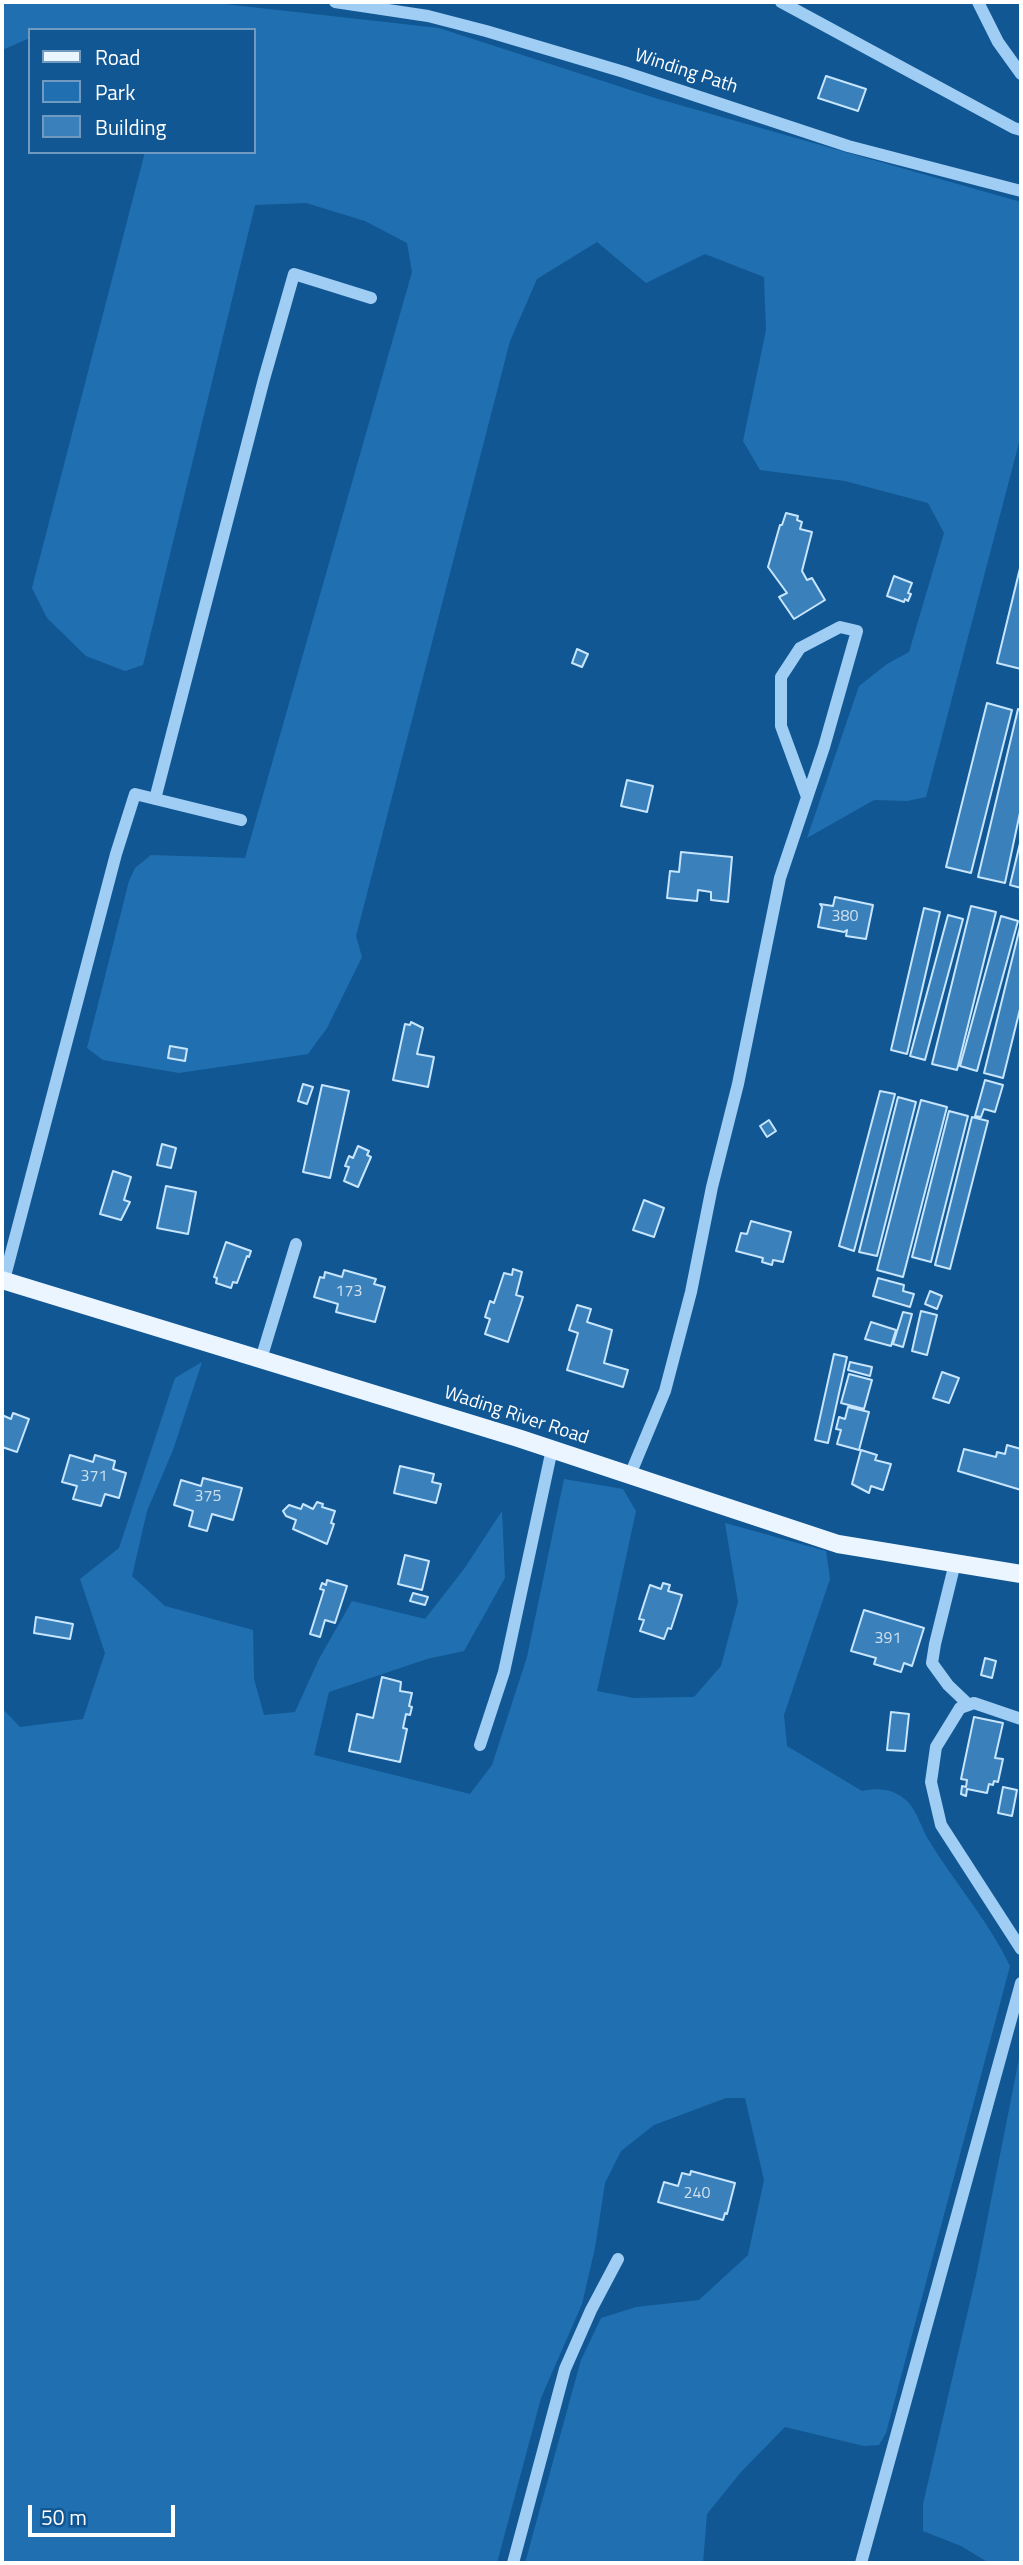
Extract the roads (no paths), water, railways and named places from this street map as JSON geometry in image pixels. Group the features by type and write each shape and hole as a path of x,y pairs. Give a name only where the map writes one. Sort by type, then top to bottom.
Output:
{"main road":[{"name":"Wading River Road","path":"3,1280 552,1449 838,1544 1021,1574"}],"street":[{"name":"Winding Path","path":"335,2 428,16 486,31 624,72 848,146 1021,191"},
{"path":"781,2 1021,130"},
{"path":"978,2 998,42 1021,74"},
{"path":"155,799 264,379 294,274 371,298"},
{"path":"630,1475 665,1391 691,1292 712,1187 738,1084 780,878 824,747 857,631 840,627 800,648 781,677 781,726 807,797"},
{"path":"3,1280 109,881 135,794 241,820"},
{"path":"261,1359 296,1244"},
{"path":"480,1745 504,1672 552,1449"},
{"path":"955,1563 934,1644 932,1663 948,1685 969,1705"},
{"path":"1021,1719 974,1703 960,1708 936,1747 931,1782 941,1825 1021,1948"},
{"path":"861,2563 1021,1983"},
{"path":"513,2563 565,2369 591,2310 618,2259"}]}
